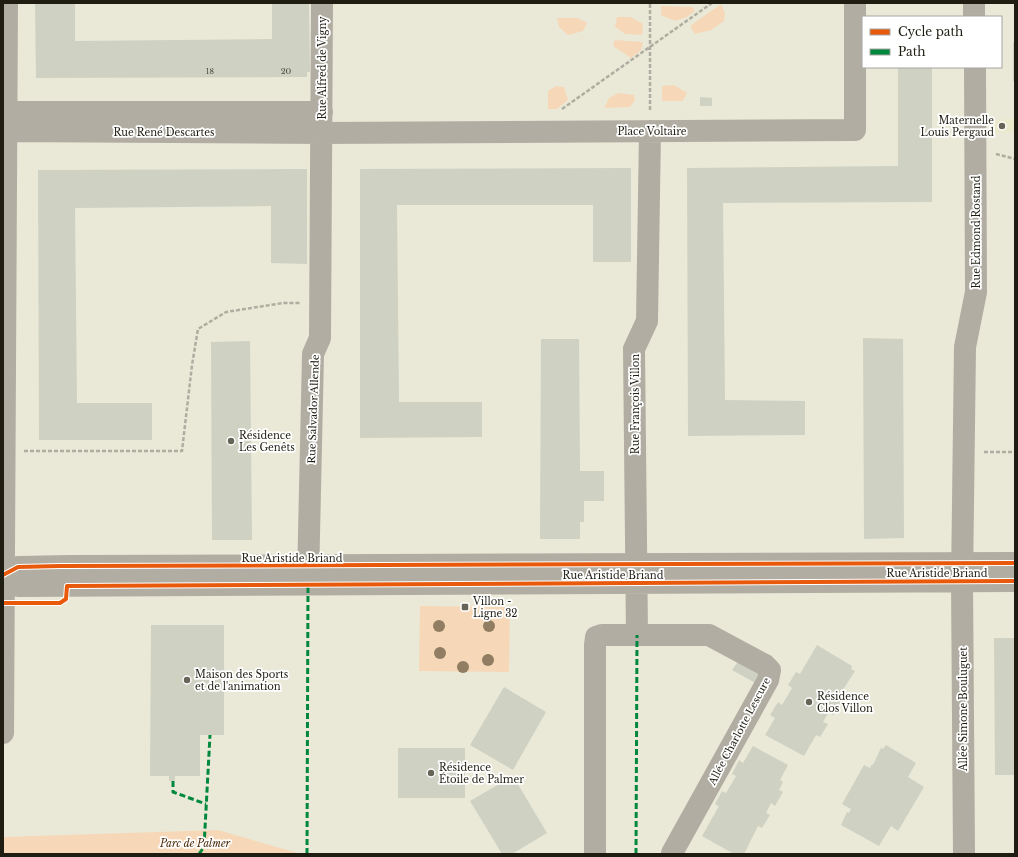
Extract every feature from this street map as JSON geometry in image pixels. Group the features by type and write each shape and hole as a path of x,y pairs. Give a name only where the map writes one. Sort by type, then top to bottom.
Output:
{"street":[{"path":"3,733 6,3"},
{"name":"Rue Alfred de Vigny","path":"322,3 322,122"},
{"name":"Place Voltaire","path":"322,122 530,132 855,130 855,3"},
{"path":"974,3 974,16"},
{"name":"Rue Edmond Rostand","path":"962,573 965,347 976,292 975,68"},
{"name":"Rue René Descartes","path":"6,122 322,122"},
{"name":"Rue Salvador Allende","path":"308,575 313,354 320,338 322,122"},
{"name":"Rue François Villon","path":"637,574 634,349 647,322 650,131"},
{"name":"Rue Aristide Briand","path":"962,573 1015,563"},
{"name":"Rue Aristide Briand","path":"4,573 18,567 308,575 962,573 1015,581"},
{"name":"Allée Simone Bouluguet","path":"962,573 964,854"},
{"path":"637,574 637,635"},
{"name":"Allée Charlotte Lescure","path":"595,854 596,637 602,635 709,635 765,665 770,670 768,680 672,853"}],"path":[{"path":"650,3 650,131"},
{"path":"530,132 712,3"},
{"path":"5,451 182,451 192,365 198,329 226,312 283,303 321,302"},
{"path":"963,452 1015,452"}],"shaded area":[{"name":"Maternelle Louis Pergaud","path":"1015,119 1015,132 988,133 989,120"}],"green space":[{"path":"721,4 725,13 724,21 711,30 695,34 690,26"},
{"path":"661,6 693,7 695,11 687,17 675,21 661,15"},
{"path":"617,17 630,17 643,24 642,35 625,34 615,27"},
{"path":"557,18 578,18 587,23 583,31 568,35 559,27"},
{"path":"615,40 643,42 641,50 631,58 613,46"},
{"path":"674,85 687,93 683,101 662,101 662,86"},
{"path":"556,86 564,87 568,100 557,109 548,109 548,91"},
{"path":"619,93 634,95 635,100 630,107 604,108 609,98"},
{"path":"420,606 510,607 509,672 419,671"},
{"name":"Parc de Palmer","path":"218,830 301,854 3,854 3,837"}],"building":[{"path":"35,3 75,3 75,41 272,39 272,3 309,3 310,72 307,72 307,77 36,78"},
{"path":"1013,42 1015,42 1015,81 1013,81"},
{"path":"898,68 932,68 932,202 723,203 725,400 805,401 805,435 688,436 687,168 898,166"},
{"path":"700,97 712,98 712,106 700,106"},
{"path":"631,168 631,262 593,262 593,205 397,205 399,402 482,402 482,437 360,438 360,169"},
{"path":"307,169 307,264 271,263 271,206 75,208 77,403 152,403 152,440 39,440 38,170"},
{"path":"863,338 903,339 904,538 864,539"},
{"path":"541,339 579,339 580,471 604,471 604,501 584,501 584,522 580,522 580,539 540,539"},
{"name":"Résidence Les Genêts","path":"250,341 252,540 212,540 211,342"},
{"name":"Maison des Sports et de l'animation","path":"151,625 224,625 224,735 200,735 200,776 175,776 175,781 169,781 169,776 150,776"},
{"path":"994,638 1015,638 1015,775 995,775"},
{"name":"Résidence Clos Villon","path":"817,645 852,666 851,669 855,671 837,699 841,701 833,715 829,712 823,722 828,724 820,737 816,735 804,756 765,735 775,718 770,715 778,702 782,705 792,688 788,685 796,672 800,674"},
{"path":"739,660 763,674 757,684 732,670"},
{"name":"Résidence Étoile de Palmer","path":"504,687 546,712 513,770 470,745"},
{"path":"886,745 916,763 908,777 924,787 898,831 891,826 879,846 841,825 847,812 849,813 851,809 842,804 864,765 870,768 881,748 883,749"},
{"path":"753,746 788,765 780,780 783,782 779,790 783,792 775,806 771,803 766,813 770,815 762,828 758,826 744,854 734,854 702,836 719,806 715,804 722,791 726,793 736,776 732,774 739,760 743,763"},
{"name":"Résidence Étoile de Palmer","path":"398,748 465,748 465,798 398,798"},
{"name":"Résidence Étoile de Palmer","path":"513,776 547,833 512,854 502,854 470,801"}],"marked path":[{"path":"307,854 308,584"},
{"path":"636,854 637,635"},
{"path":"199,854 204,847 210,735"},
{"path":"173,781 173,792 206,804"}],"cycle path":[{"path":"3,575 18,567 60,566 1015,563"},
{"path":"3,603 60,603 66,599 67,586 1015,581"}],"place":[{"name":"Maternelle Louis Pergaud","path":"1002,126"},
{"name":"Résidence Les Genêts","path":"231,441"},
{"name":"Villon - Ligne 32","path":"465,607"},
{"name":"Maison des Sports et de l'animation","path":"187,680"},
{"name":"Résidence Clos Villon","path":"809,702"},
{"name":"Résidence Étoile de Palmer","path":"431,773"}]}
